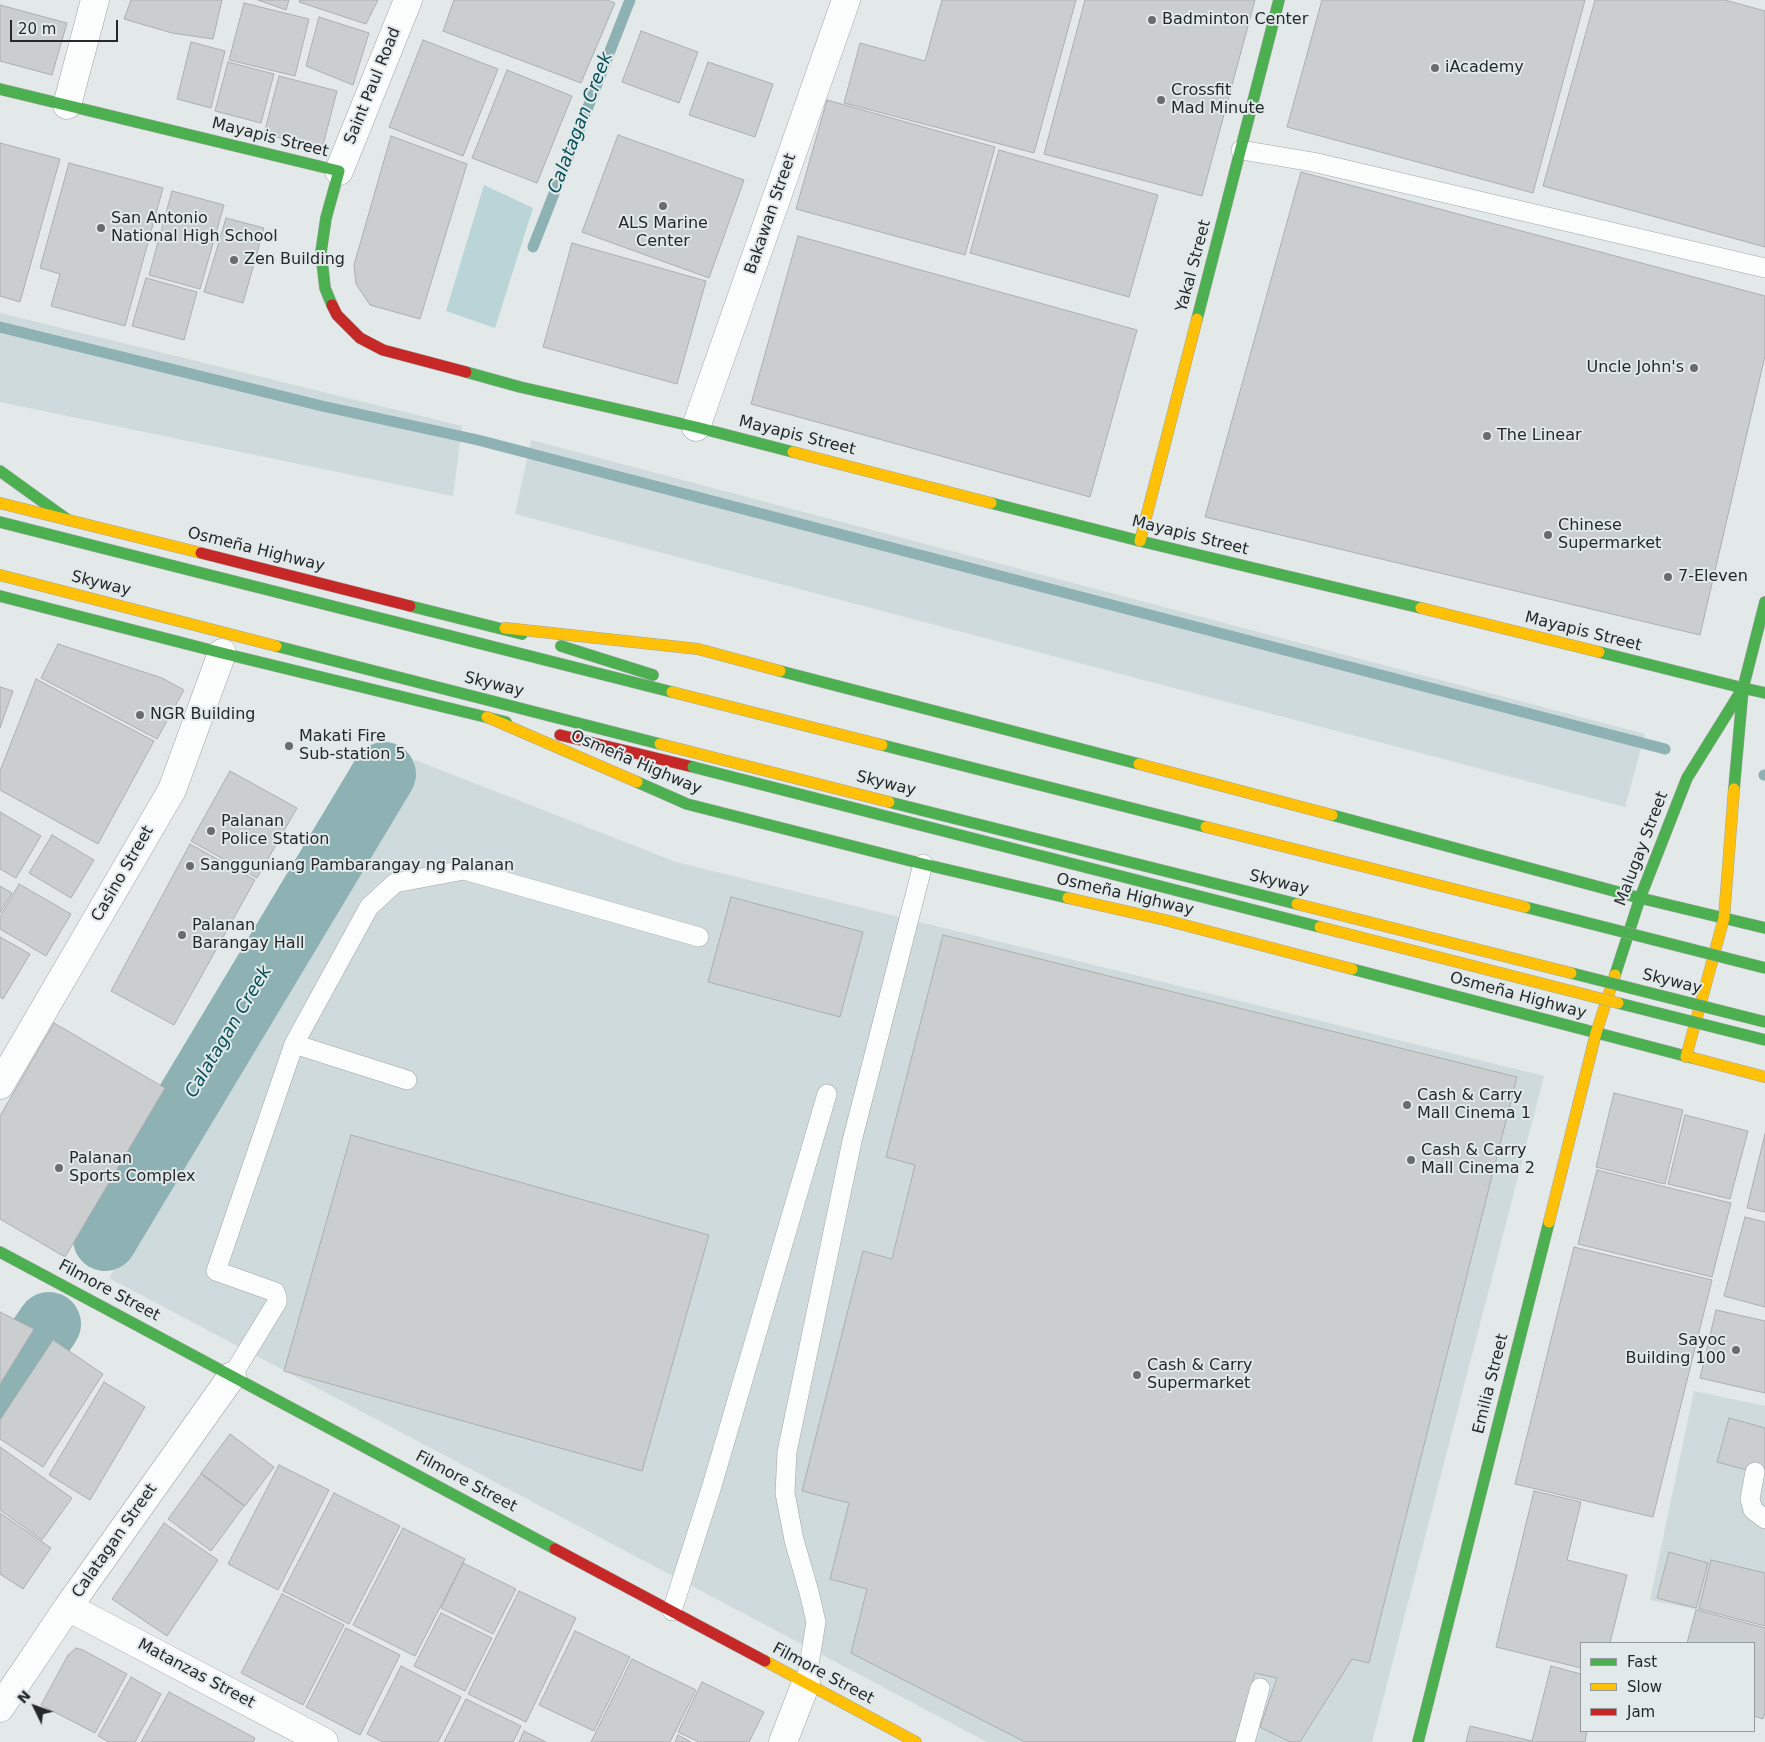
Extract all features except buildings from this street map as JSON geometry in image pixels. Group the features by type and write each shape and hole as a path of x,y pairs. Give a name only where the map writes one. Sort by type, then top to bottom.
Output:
{"main road":[{"name":"Yakal Street","path":"1140,541 1279,0"},
{"name":"Mayapis Street","path":"0,89 339,171 326,218 321,252 325,288 337,315 360,338 383,350 520,387 696,427 1140,541 1765,693"},
{"path":"0,471 68,520"},
{"name":"Osmeña Highway","path":"0,503 505,628 673,682 1765,957"},
{"path":"0,522 1765,968"},
{"name":"Skyway","path":"0,575 660,744 1765,1022"},
{"name":"Osmeña Highway","path":"0,596 222,653 694,767 1765,1040"},
{"name":"Malugay Street","path":"1686,1057 1724,918 1735,766 1743,688 1765,602"},
{"name":"Osmeña Highway","path":"505,628 698,649 1488,856 1640,898 1765,928"},
{"name":"Malugay Street","path":"1596,1034 1640,898 1688,778 1743,688"},
{"name":"Osmeña Highway","path":"487,718 687,804 923,864 1165,920 1765,1077"},
{"name":"Emilia Street","path":"1418,1742 1596,1034"},
{"name":"Filmore Street","path":"0,1252 916,1742"}],"street":[{"path":"67,105 95,0"},
{"name":"Saint Paul Road","path":"339,171 408,0"},
{"name":"Bakawan Street","path":"696,427 846,0"},
{"name":"Casino Street","path":"0,1085 172,790 222,653"},
{"name":"Calatagan Street","path":"0,1708 68,1607 232,1376"},
{"name":"Matanzas Street","path":"68,1607 324,1742"},
{"path":"782,1742 806,1683"}],"lane":[{"path":"1241,150 1313,162 1765,268"},
{"path":"806,1683 816,1622 794,1540 786,1493 787,1452 852,1141 923,864"},
{"path":"232,1376 276,1302 275,1292 216,1271 294,1044 369,907 395,883 464,870 699,937"},
{"path":"294,1044 407,1080"},
{"path":"672,1611 711,1489 827,1094"},
{"path":"1755,1472 1750,1499 1753,1510 1765,1519"},
{"path":"1245,1742 1260,1688"}],"shaded area":[{"path":"484,185 533,208 495,328 446,311"},
{"path":"0,313 462,426 453,496 0,402"},
{"path":"531,440 1645,734 1625,807 515,514"},
{"path":"415,760 676,862 1544,1076 1372,1742 987,1742 109,1278"},
{"path":"1694,1391 1765,1406 1765,1623 1650,1600"}],"waterway":[{"name":"Calatagan Creek","path":"533,247 630,0"},
{"path":"0,327 322,406 478,440 1665,749"},
{"name":"Calatagan Creek","path":"105,1239 384,774"},
{"name":"Calatagan Creek","path":"0,1396 49,1324"}],"traffic: fast":[{"path":"1197,319 1279,0"},
{"path":"0,89 339,171 326,218 321,252 325,288 332,305"},
{"path":"466,372 520,387 696,427 793,452"},
{"path":"0,471 68,520"},
{"path":"991,503 1140,541 1421,608"},
{"path":"0,522 672,692"},
{"path":"0,596 222,653 506,722"},
{"path":"1734,789 1743,688 1765,602"},
{"path":"410,606 522,634"},
{"path":"276,646 660,744"},
{"path":"561,646 653,675"},
{"path":"1599,652 1743,688"},
{"path":"780,671 1139,764"},
{"path":"1615,975 1640,898 1687,778 1743,688"},
{"path":"1743,688 1765,693"},
{"path":"882,745 1206,827"},
{"path":"693,767 1320,927"},
{"path":"637,782 687,804 923,864 1068,898"},
{"path":"889,802 1297,904"},
{"path":"1332,815 1640,898 1765,928"},
{"path":"1525,907 1765,968"},
{"path":"1352,969 1693,1058"},
{"path":"1571,973 1765,1022"},
{"path":"1618,1003 1765,1040"},
{"path":"1418,1742 1549,1222"},
{"path":"0,1252 555,1549"}],"traffic: slow":[{"path":"1140,541 1197,319"},
{"path":"793,452 991,503"},
{"path":"0,503 201,553"},
{"path":"0,575 276,646"},
{"path":"1421,608 1599,652"},
{"path":"505,628 698,649 780,671"},
{"path":"672,692 882,745"},
{"path":"487,717 637,782"},
{"path":"660,744 889,802"},
{"path":"1139,764 1332,815"},
{"path":"1686,1057 1724,918 1734,789"},
{"path":"1206,827 1525,907"},
{"path":"1068,898 1165,920 1352,969"},
{"path":"1297,904 1571,973"},
{"path":"1320,927 1618,1003"},
{"path":"1549,1222 1596,1033 1615,975"},
{"path":"1693,1058 1765,1077"},
{"path":"765,1661 916,1742"}],"traffic: jam":[{"path":"332,305 337,315 360,338 383,350 466,372"},
{"path":"201,553 410,606"},
{"path":"560,735 693,767"},
{"path":"555,1549 765,1661"}],"place":[{"name":"Badminton Center","path":"1152,20"},
{"name":"iAcademy","path":"1435,68"},
{"name":"Crossfit Mad Minute","path":"1161,100"},
{"name":"ALS Marine Center","path":"663,206"},
{"name":"San Antonio National High School","path":"101,228"},
{"name":"Zen Building","path":"234,260"},
{"name":"Uncle John's","path":"1694,368"},
{"name":"The Linear","path":"1487,436"},
{"name":"Chinese Supermarket","path":"1548,535"},
{"name":"7-Eleven","path":"1668,577"},
{"name":"NGR Building","path":"140,715"},
{"name":"Makati Fire Sub-station 5","path":"289,746"},
{"name":"Palanan Police Station","path":"211,831"},
{"name":"Sangguniang Pambarangay ng Palanan","path":"190,866"},
{"name":"Palanan Barangay Hall","path":"182,935"},
{"name":"Cash & Carry Mall Cinema 1","path":"1407,1105"},
{"name":"Cash & Carry Mall Cinema 2","path":"1411,1160"},
{"name":"Palanan Sports Complex","path":"59,1168"},
{"name":"Sayoc Building 100","path":"1736,1350"},
{"name":"Cash & Carry Supermarket","path":"1137,1375"}]}
